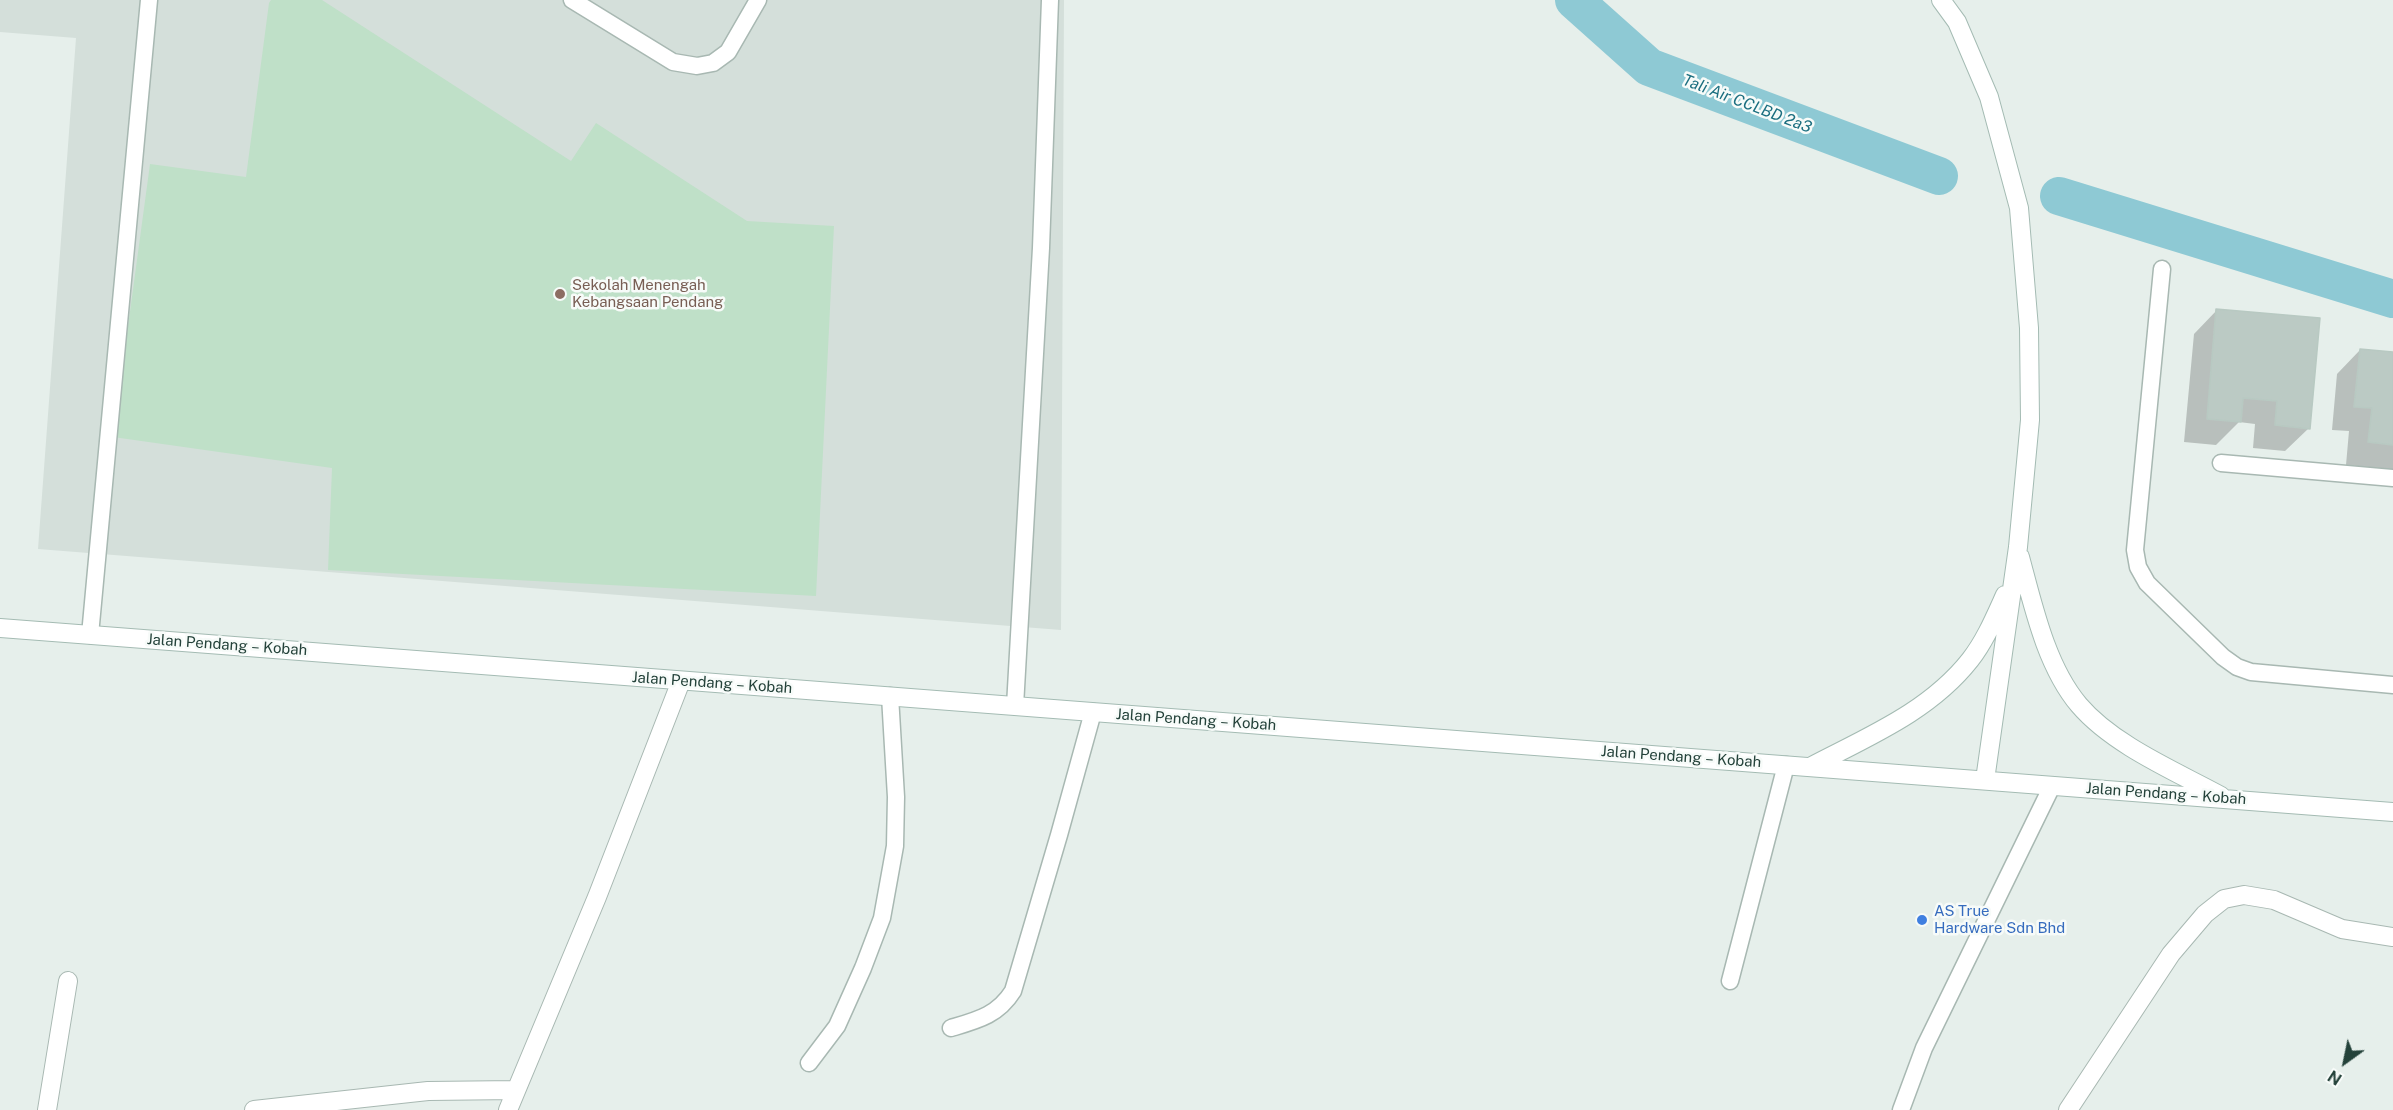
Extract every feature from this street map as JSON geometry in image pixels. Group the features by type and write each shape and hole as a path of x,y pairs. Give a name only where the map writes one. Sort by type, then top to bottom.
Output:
{"main road":[{"path":"1941,0 1957,22 1989,97 2019,208 2029,328 2030,420 2018,547 1985,780"},
{"path":"2018,547 2035,614 2058,673 2079,705 2110,734 2227,799"},
{"path":"1810,767 1895,724 1950,682 1971,659 1994,620 2014,576"},
{"name":"Jalan Pendang – Kobah","path":"0,628 2393,812"},
{"path":"508,1110 597,897 681,681"},
{"path":"2068,1110 2171,954 2205,914 2224,899 2244,895 2274,900 2342,929 2393,937"},
{"path":"47,1110 68,981"},
{"path":"254,1110 428,1091 516,1090"}],"lane":[{"path":"90,635 149,0"},
{"path":"572,0 673,62 697,66 712,63 728,52 758,0"},
{"path":"1016,706 1041,248 1050,0"},
{"path":"2162,269 2135,550 2138,567 2147,583 2223,657 2237,667 2251,672 2393,685"},
{"path":"2221,463 2393,478"},
{"path":"809,1063 837,1026 882,918 895,846 896,797 890,696"},
{"path":"951,1028 981,1019 1004,1006 1013,991 1093,712"},
{"path":"1730,981 1786,765"},
{"path":"1901,1110 1924,1048 2052,786"}],"shaded area":[{"name":"Sekolah Menengah Kebangsaan Pendang","path":"0,0 1064,0 1061,630 38,549 76,38 0,32"}],"green space":[{"path":"271,0 322,0 571,161 596,123 747,221 834,226 816,596 328,570 332,468 113,437 150,164 246,177"}],"building":[{"path":"2216,309 2320,318 2310,429 2275,425 2277,401 2243,398 2241,422 2207,419"},
{"path":"2360,349 2393,352 2393,445 2368,442 2372,408 2354,407"}],"waterway":[{"name":"Tali Air CCLBD 2a3","path":"1574,0 1649,67 1939,176"},
{"path":"2059,196 2393,299"}],"place":[{"name":"Sekolah Menengah Kebangsaan Pendang","path":"560,294"},
{"name":"AS True Hardware Sdn Bhd","path":"1922,920"}]}
